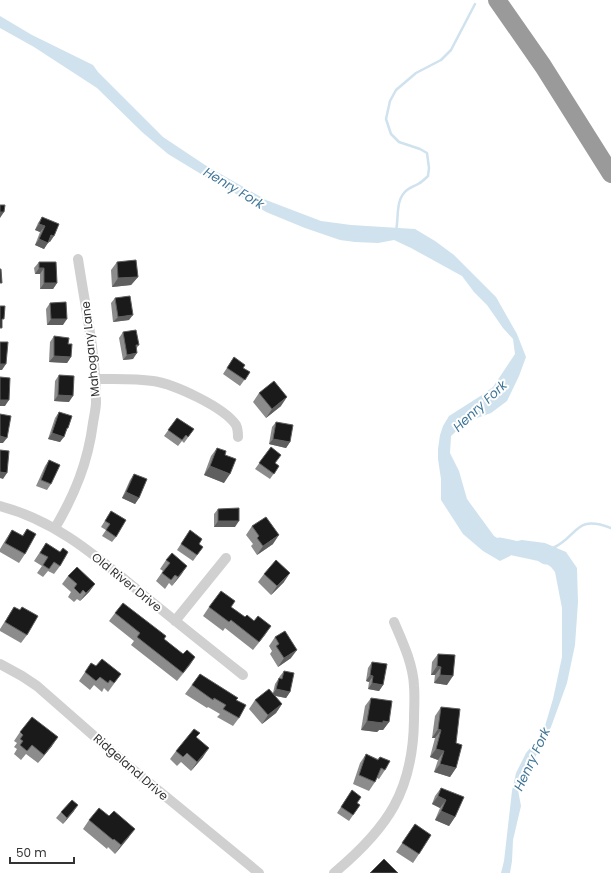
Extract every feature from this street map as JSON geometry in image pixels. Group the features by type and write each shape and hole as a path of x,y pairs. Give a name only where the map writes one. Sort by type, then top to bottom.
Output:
{"highway":[{"path":"497,0 543,66 611,174"}],"street":[{"name":"Mahogany Lane","path":"55,528 70,502 87,460 96,403 95,368 78,259"},
{"path":"95,379 133,379 154,381 169,385 205,402 227,416 236,426 238,437"},
{"name":"Old River Drive","path":"0,506 30,516 55,528 87,550 243,676"},
{"path":"175,621 226,558"},
{"path":"334,873 364,846 389,816 409,769 414,742 414,686 411,668 406,652 394,622"},
{"name":"Ridgeland Drive","path":"0,664 37,686 126,764 259,873"}],"water":[{"path":"0,16 32,35 93,65 98,72 163,137 205,165 266,200 321,221 351,225 415,229 454,255 496,297 517,334 526,357 507,401 491,413 466,422 451,436 450,453 459,471 467,499 494,536 506,543 522,540 545,543 566,552 577,568 578,602 575,645 567,683 551,727 518,790 521,806 513,840 510,873 501,873 504,861 512,791 516,773 526,753 536,741 545,726 553,699 562,657 562,608 555,572 551,567 529,552 520,548 510,556 500,561 483,551 463,534 441,500 441,479 438,449 443,426 449,416 493,387 515,354 513,339 462,276 411,248 394,240 378,243 340,240 305,228 266,212 168,154 142,132 97,88 34,47 0,28"}],"building":[{"path":"0,205 5,205 4,212 0,212"},
{"path":"42,217 59,224 54,236 51,235 48,243 39,239 45,226 39,224"},
{"path":"136,260 138,277 118,278 117,262"},
{"path":"39,262 56,262 57,283 44,283 44,268 39,268"},
{"path":"1,269 2,283 0,283"},
{"path":"130,296 133,315 118,317 115,298"},
{"path":"66,302 67,319 51,319 50,303"},
{"path":"0,306 5,306 4,319 2,319 2,328 0,328"},
{"path":"136,330 139,345 136,345 137,353 127,355 123,332"},
{"path":"54,336 69,338 68,344 72,344 71,357 54,356"},
{"path":"0,342 8,342 6,364 0,364"},
{"path":"234,357 245,365 243,368 250,372 245,380 227,368"},
{"path":"59,375 74,376 73,396 58,395"},
{"path":"0,377 10,378 9,400 0,400"},
{"path":"274,381 287,397 272,409 259,393"},
{"path":"59,412 72,416 64,437 52,433"},
{"path":"0,414 11,416 7,438 0,436"},
{"path":"177,418 194,429 188,437 186,435 182,440 168,430"},
{"path":"276,422 293,425 290,442 273,439"},
{"path":"271,447 281,455 275,463 279,466 274,474 259,463"},
{"path":"217,448 226,451 225,455 236,459 230,474 210,466"},
{"path":"0,450 9,451 7,473 0,472"},
{"path":"49,460 60,465 51,484 41,480"},
{"path":"134,474 147,479 139,498 126,492"},
{"path":"239,508 239,521 218,521 218,509"},
{"path":"111,511 126,520 116,537 106,530 110,524 105,521"},
{"path":"266,517 279,535 263,546 257,538 259,536 252,526"},
{"path":"27,529 36,534 25,554 5,543 12,530 23,536"},
{"path":"190,530 202,539 199,544 203,547 197,555 181,544"},
{"path":"46,543 60,552 63,548 68,552 60,566 54,562 49,569 43,565 48,557 40,553"},
{"path":"172,553 187,566 178,577 175,575 171,580 162,573 170,563 166,560"},
{"path":"276,560 290,573 277,586 264,574"},
{"path":"77,567 95,584 86,593 83,590 80,594 74,588 77,584 68,576"},
{"path":"221,591 235,601 231,607 245,617 247,615 254,621 258,616 271,626 259,642 231,620 229,622 209,607"},
{"path":"123,603 166,636 164,639 183,654 187,650 195,657 183,673 137,637 140,633 115,613"},
{"path":"14,607 20,610 22,607 38,616 27,635 5,622"},
{"path":"285,631 297,650 284,658 276,646 279,644 275,637"},
{"path":"438,654 455,655 453,676 440,675 441,667 437,666"},
{"path":"102,659 121,674 114,683 110,680 108,683 100,677 96,681 85,672 91,663 96,666"},
{"path":"372,662 387,664 383,685 372,683 373,676 370,675"},
{"path":"284,671 294,673 290,692 276,689 279,678 282,679"},
{"path":"200,674 238,698 236,700 246,705 239,718 223,709 226,705 214,698 213,700 192,685"},
{"path":"269,689 282,704 268,715 255,700"},
{"path":"371,698 392,701 389,722 383,721 383,723 367,721"},
{"path":"441,707 460,709 456,743 462,745 456,768 440,764 444,751 436,749 441,730 438,729"},
{"path":"32,717 58,737 44,755 32,745 27,751 20,745 23,741 20,739 23,735 20,732"},
{"path":"194,729 200,733 196,737 209,748 197,762 187,753 183,757 176,751"},
{"path":"366,754 378,760 380,757 390,761 385,770 381,768 375,782 359,775"},
{"path":"441,788 464,797 455,817 441,811 446,800 438,796"},
{"path":"352,790 361,797 357,803 360,805 353,815 341,807"},
{"path":"72,800 78,805 67,818 61,812"},
{"path":"99,808 109,816 114,811 135,829 121,845 89,820"},
{"path":"415,824 431,835 419,854 402,843"},
{"path":"384,859 398,873 370,873"}],"waterway":[{"path":"396,231 398,209 403,194 428,176 429,168 427,153 399,142 391,134 386,119 390,101 396,90 416,73 441,60 451,50 475,4"},
{"path":"553,548 583,525 599,524 611,528"},
{"name":"Henry Fork","path":"500,545 541,554 546,557"}]}
